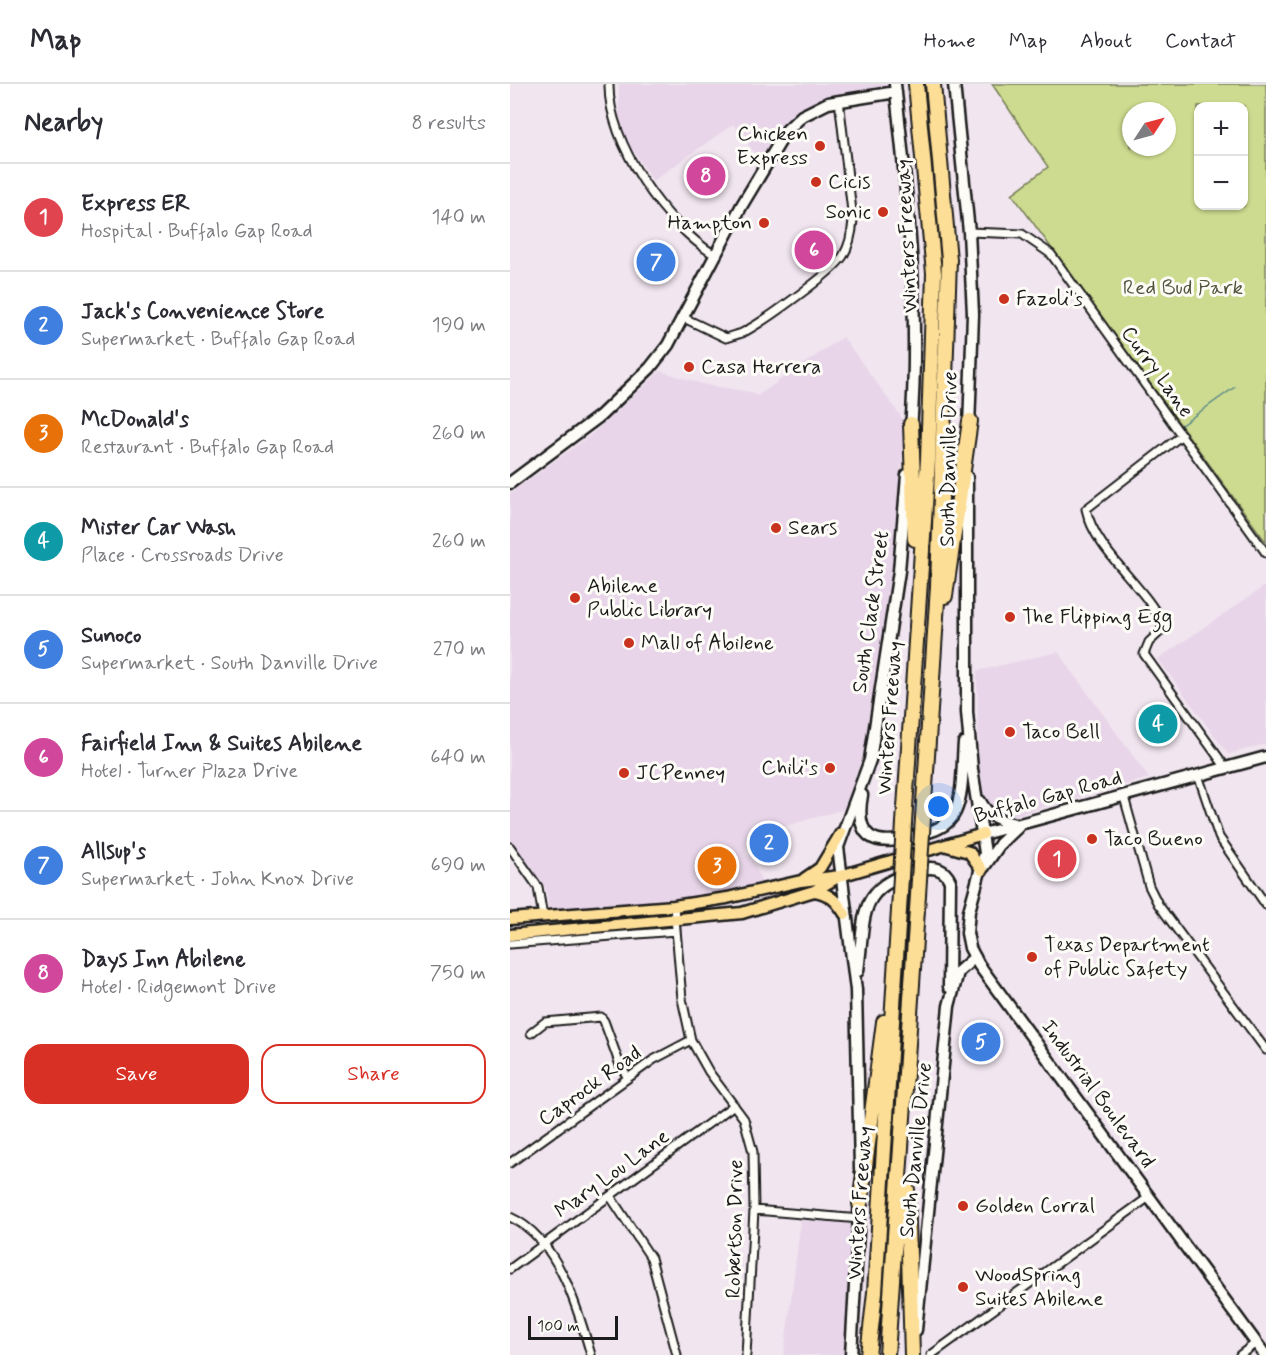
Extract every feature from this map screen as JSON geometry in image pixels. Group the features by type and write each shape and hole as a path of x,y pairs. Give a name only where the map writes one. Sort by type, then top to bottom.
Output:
{"highway":[{"name":"Winters Freeway","path":"868,1355 875,1292 928,460 934,273 916,84"},
{"name":"Winters Freeway","path":"887,1355 938,586 949,260 933,84"},
{"path":"929,714 970,421"},
{"path":"911,424 917,613"},
{"path":"860,1204 898,931"},
{"path":"904,1119 912,1355"}],"main road":[{"name":"South Danville Drive","path":"954,84 969,232 973,314 966,510 967,712 983,834"},
{"path":"510,483 575,436 625,393 656,361 684,318 715,255 787,130 802,116 828,103 896,88"},
{"name":"South Clack Street","path":"851,1355 860,1219 856,990 838,859 841,833 864,780 899,571 911,424 913,278 908,200 896,88"},
{"path":"864,780 860,802 861,822 871,837 879,842 891,843 941,828 951,819 957,806 967,712"},
{"name":"Buffalo Gap Road","path":"510,919 674,906 727,898 801,881 840,876 983,834 1266,757"},
{"path":"976,794 983,808 997,819 1020,825"},
{"path":"944,846 969,852 982,870 1000,844 1020,825"},
{"path":"801,881 820,868 841,833"},
{"name":"Industrial Boulevard","path":"983,834 985,853 982,870 967,919 968,940 975,957 1265,1355"},
{"path":"856,990 865,921 873,895 891,879 926,868 936,868 948,876 950,887 949,1006"},
{"name":"Buffalo Gap Road","path":"510,935 676,926 742,913 814,891 840,876"},
{"path":"814,891 824,892 833,898 845,914"},
{"path":"527,933 538,927 543,917"},
{"name":"South Danville Drive","path":"912,1355 949,1006 958,972 975,957"},
{"path":"1256,1343 1266,1336"}],"street":[{"path":"609,84 612,114 628,157 686,233 715,255"},
{"path":"684,318 726,338 742,333 825,274 843,256 852,235 853,220 839,100"},
{"name":"Curry Lane","path":"969,232 1022,234 1051,254 1266,553"},
{"path":"1182,435 1086,509 1088,519 1098,535 1162,623 1162,630 1149,642 1144,654 1226,768"},
{"path":"1198,775 1219,837 1266,905"},
{"path":"1124,797 1149,886 1158,904 1266,1050"},
{"path":"510,847 538,887 543,917"},
{"name":"Robertson Drive","path":"674,906 682,999 691,1040 708,1070 744,1119 753,1152 754,1210 746,1355"},
{"path":"510,944 676,926"},
{"path":"531,1032 545,1022 601,1017 620,1065 628,1078"},
{"name":"Caprock Road","path":"511,1161 657,1057 691,1040"},
{"name":"Mary Lou Lane","path":"510,1269 734,1105"},
{"path":"610,1196 651,1258 676,1355"},
{"path":"931,1355 1149,1197"},
{"path":"754,1210 860,1219"},
{"path":"510,1217 531,1231 566,1279 574,1296 591,1355"},
{"path":"1240,1355 1256,1343"}],"shaded area":[{"path":"619,84 893,84 894,90 795,117 761,162 733,124 653,181 619,129"},
{"path":"843,337 905,422 897,524 886,613 864,752 845,809 747,837 746,853 755,865 763,886 690,898 549,912 546,888 510,839 510,493 591,435 660,371 706,385 750,392 757,396"},
{"path":"1266,585 1266,744 1228,754 1158,659"},
{"path":"1058,652 1149,778 1016,815 1003,816 994,812 986,803 979,777 977,671"},
{"path":"801,1220 854,1223 845,1355 784,1355"}],"green space":[{"name":"Red Bud Park","path":"992,84 1266,84 1266,542 1012,194 1048,167"}],"waterway":[{"path":"1180,426 1235,387"}],"place":[{"name":"Chicken Express","path":"820,146"},
{"name":"Days Inn Abilene","path":"706,176"},
{"name":"Cicis","path":"816,182"},
{"name":"Sonic","path":"883,212"},
{"name":"Hampton","path":"764,223"},
{"name":"Fairfield Inn & Suites Abilene","path":"814,250"},
{"name":"Allsup's","path":"656,262"},
{"name":"Fazoli's","path":"1004,299"},
{"name":"Casa Herrera","path":"689,367"},
{"name":"Sears","path":"776,528"},
{"name":"Abilene Public Library","path":"575,598"},
{"name":"The Flipping Egg","path":"1010,617"},
{"name":"Mall of Abilene","path":"629,643"},
{"name":"Mister Car Wash","path":"1158,724"},
{"name":"Taco Bell","path":"1010,732"},
{"name":"Chili's","path":"830,768"},
{"name":"JCPenney","path":"624,773"},
{"name":"Taco Bueno","path":"1092,839"},
{"name":"Jack's Convenience Store","path":"769,843"},
{"name":"Express ER","path":"1057,859"},
{"name":"McDonald's","path":"717,866"},
{"name":"Texas Department of Public Safety","path":"1032,957"},
{"name":"Sunoco","path":"981,1042"},
{"name":"Golden Corral","path":"963,1206"},
{"name":"WoodSpring Suites Abilene","path":"963,1287"}]}
